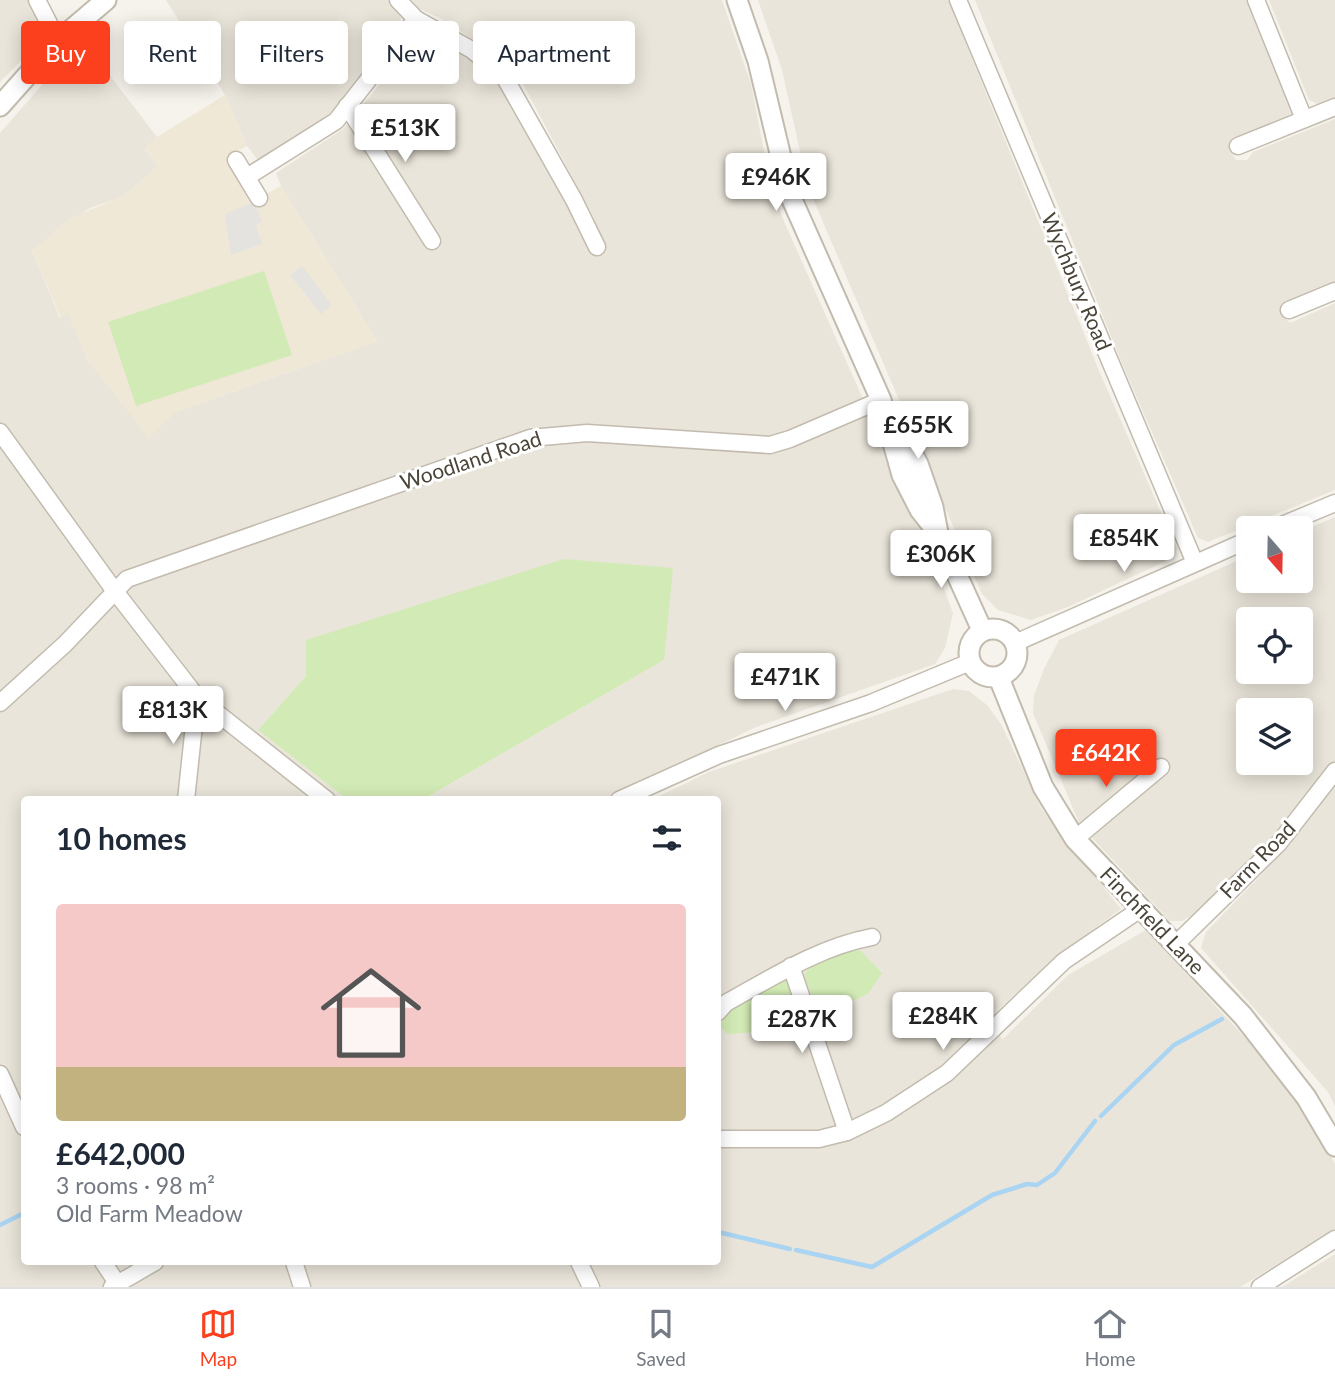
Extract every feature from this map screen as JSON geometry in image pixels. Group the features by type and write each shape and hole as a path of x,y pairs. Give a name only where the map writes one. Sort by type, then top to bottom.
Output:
{"street":[{"path":"37,0 48,21"},
{"path":"81,21 106,0"},
{"path":"398,0 416,19 472,50 505,78 574,200 597,247"},
{"path":"737,0 758,61 790,195 881,400 902,475 920,510 938,533 982,630"},
{"name":"Wychbury Road","path":"958,0 1195,563"},
{"path":"1256,0 1304,119"},
{"path":"247,177 336,121 416,19"},
{"path":"0,106 21,82"},
{"path":"347,106 432,241"},
{"path":"1238,146 1335,107"},
{"path":"236,160 259,198"},
{"path":"1289,310 1335,291"},
{"name":"Woodland Road","path":"0,703 65,644 127,579 530,438 587,433 770,444 790,439 881,400"},
{"path":"0,432 114,590 197,697 323,796"},
{"path":"1304,516 1335,503"},
{"path":"1015,643 1236,545"},
{"path":"982,630 1006,632 1015,643 1016,663 1009,672 999,678 982,676 970,662 970,645 982,630"},
{"path":"628,796 719,755 871,704 970,662"},
{"name":"Finchfield Lane","path":"999,678 1043,786 1075,839 1269,1048 1306,1097 1335,1146"},
{"path":"186,796 197,697"},
{"path":"1075,839 1161,767"},
{"name":"Farm Road","path":"1175,944 1279,843 1335,771"},
{"path":"721,1139 788,1141 847,1132 886,1113 947,1073 1064,961 1139,910"},
{"path":"721,1009 726,1003 791,966 844,942 872,937"},
{"path":"791,966 847,1132"},
{"path":"0,1074 21,1120"},
{"path":"1260,1287 1335,1239"},
{"path":"105,1265 115,1285 150,1265"},
{"path":"295,1265 302,1287"},
{"path":"581,1265 592,1287"}],"shaded area":[{"path":"0,0 31,0 39,21 21,21 21,61 0,82"},
{"path":"166,0 388,0 401,18 400,21 362,21 362,78 333,112 258,160 247,146 218,84 221,84 221,21 179,21"},
{"path":"412,0 722,0 751,84 770,182 783,219 927,543 953,613 945,648 935,664 756,727 614,796 429,796 664,660 306,676 258,730 343,796 21,796 21,1265 721,1265 721,796 659,796 709,772 953,689 969,691 987,705 1001,724 1041,808 1121,909 1054,958 985,1022 1003,1039 1068,975 1146,930 1295,1092 1335,1164 1335,1229 1240,1287 0,1287 0,133 43,84 110,84 110,76 157,137 145,150 158,166 124,196 88,209 32,251 60,318 68,312 87,359 149,437 175,412 377,341 281,186 276,173 343,129 380,84 459,84 459,53 473,61 473,84 499,84 505,90 579,225 594,218 523,84 635,84 635,21 473,21 473,39 459,30 459,21 445,21 419,9"},
{"path":"758,0 948,0 1100,373 1177,549 1174,557 1068,607 1031,620 998,610 982,594 808,187 782,70"},
{"path":"975,0 1248,0 1294,113 1293,120 1232,144 1230,151 1236,160 1247,160 1253,152 1335,119 1335,288 1285,301 1281,308 1283,316 1290,323 1335,303 1335,490 1272,516 1236,516 1236,531 1208,542 1198,538 1124,368"},
{"path":"1269,0 1335,0 1335,103 1324,107 1309,100"},
{"path":"225,95 247,146 229,156 242,181 257,199 281,186 377,341 175,412 149,438 87,359 68,313 61,318 32,251 70,218 124,196 158,166 145,150 157,137"},
{"path":"254,202 262,222 256,225 262,244 231,255 225,214"},
{"path":"302,266 332,305 321,314 290,275"},
{"path":"1335,517 1335,1106 1328,1092 1201,948 1206,932 1292,843 1278,830 1198,912 1182,921 1170,921 1080,825 1033,713 1034,696 1059,640 1236,561 1236,593 1313,593 1313,526"},
{"path":"1335,1254 1335,1287 1282,1287"}],"green space":[{"path":"264,271 292,355 136,406 108,322"},
{"path":"564,559 673,568 664,660 429,796 343,796 258,730 306,676 306,640"},
{"path":"848,948 861,951 882,973 868,994 821,1015 804,977 808,968"},
{"path":"782,979 791,983 803,1029 728,1034 721,1028 721,1023 733,1009"}],"waterway":[{"path":"1101,1116 1174,1045 1222,1019"},
{"path":"796,1250 872,1267 992,1195 1027,1184 1037,1185 1055,1173 1095,1121"},
{"path":"0,1225 21,1214"},
{"path":"721,1233 790,1249"}]}
